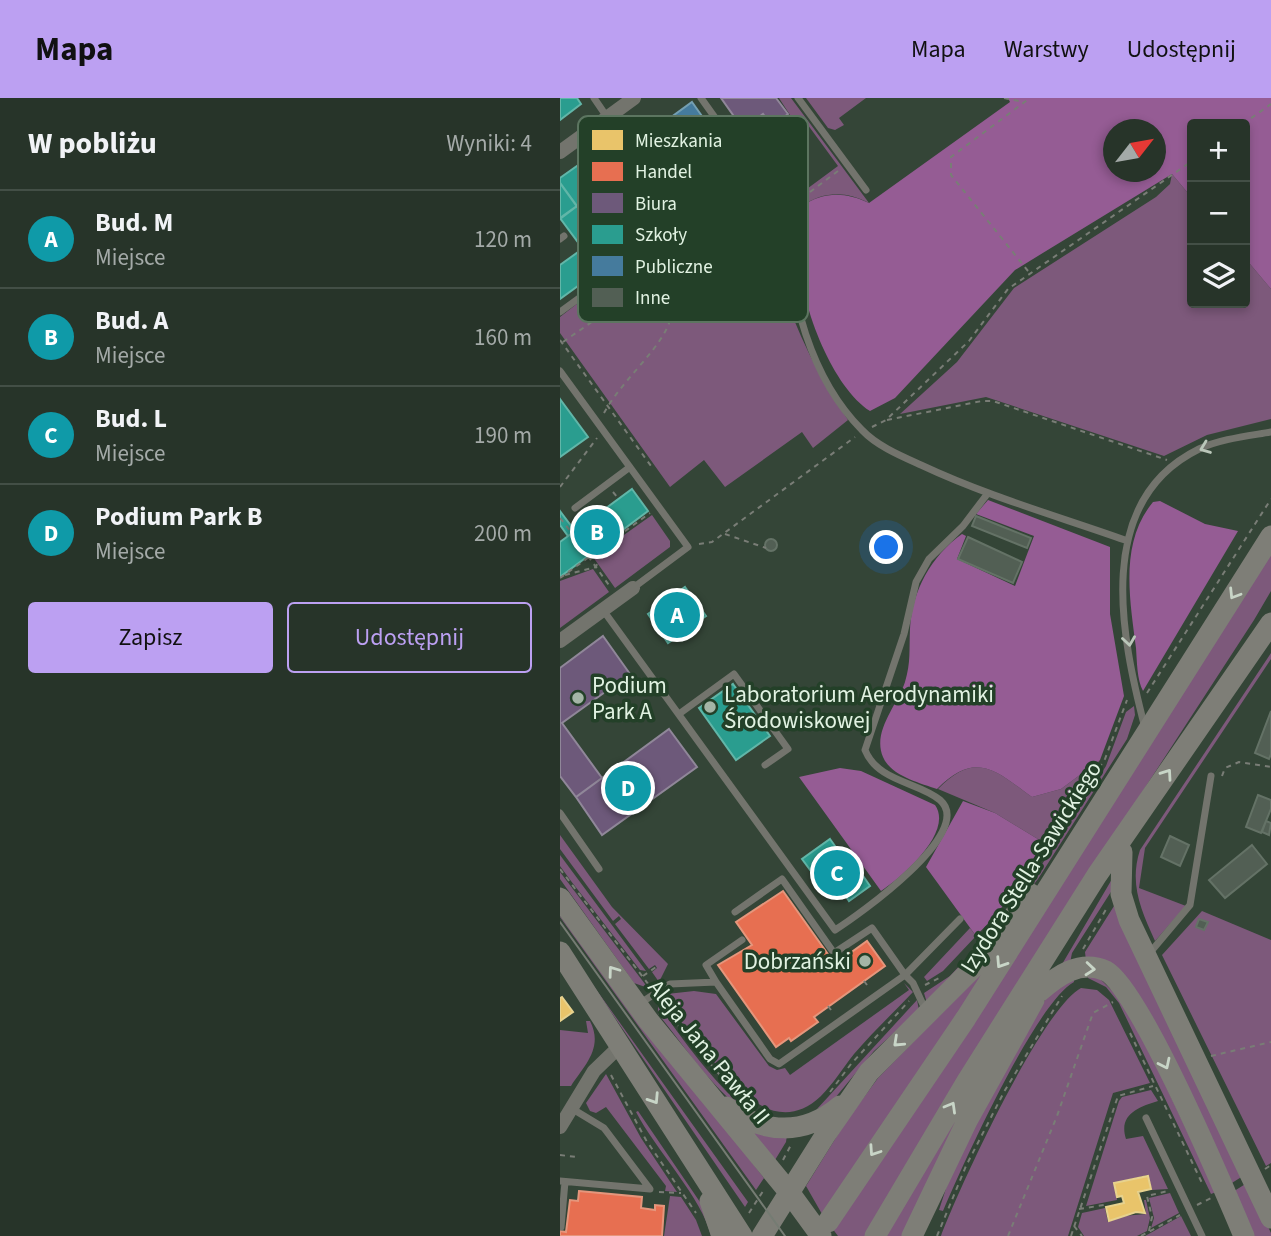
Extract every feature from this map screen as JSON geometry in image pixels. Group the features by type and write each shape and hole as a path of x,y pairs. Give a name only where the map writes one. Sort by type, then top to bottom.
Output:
{"main road":[{"name":"Izydora Stella-Sawickiego","path":"821,1231 966,1018 1271,536"},
{"path":"875,1236 1005,1019 1128,831 1271,623"},
{"path":"1128,831 1122,852 1121,894 1129,920 1271,1218"},
{"path":"768,1228 852,1094 869,1072 976,965 1076,842"},
{"path":"912,1236 967,1121 1122,852"},
{"name":"Aleja Jana Pawła II","path":"560,898 638,1005 821,1231"},
{"path":"560,953 742,1236"},
{"path":"1039,992 1063,973 1079,968 1104,970 1126,990 1226,1191 1244,1236"},
{"path":"711,1094 754,1124 783,1130 821,1119 852,1094"},
{"path":"688,1151 722,1236"},
{"path":"768,1228 790,1220 821,1231"}],"street":[{"path":"609,116 634,98"},
{"path":"561,147 578,136"},
{"path":"560,641 632,588"},
{"path":"560,1127 566,1106 598,1066 620,1046"}],"lane":[{"path":"594,98 609,116"},
{"path":"701,98 714,116"},
{"path":"798,98 866,190"},
{"path":"560,312 578,299"},
{"path":"805,322 815,356 829,386 863,432 894,452 988,493 1125,540"},
{"path":"560,371 688,547 632,588"},
{"path":"1146,733 1137,698 1122,590 1125,540 1149,492 1175,464 1200,449 1271,432"},
{"path":"575,508 630,467"},
{"path":"603,610 835,930 911,872 945,825 946,814 939,799 879,769 870,761 865,750 904,634 916,582 929,558 963,526 988,493"},
{"path":"679,714 734,674 788,749 765,765"},
{"path":"1147,956 1190,905 1212,776"},
{"path":"560,813 599,869"},
{"path":"734,912 793,870"},
{"path":"782,879 834,953 872,928"},
{"path":"861,912 918,992 928,1015"},
{"path":"741,940 706,965 770,1059 779,1064 905,975 960,919"},
{"path":"638,1005 659,995 674,983 716,982"},
{"path":"561,1227 563,1181 650,1189 604,1128 566,1106"},
{"path":"1146,1118 1202,1236"}],"path":[{"path":"1004,98 1025,102"},
{"path":"1029,271 951,175 949,165 951,157 1030,98"},
{"path":"1250,119 1271,104"},
{"path":"688,547 712,542 863,432 886,420 969,341 1008,289 1029,271 1187,164"},
{"path":"808,192 848,165"},
{"path":"590,322 561,341 651,466"},
{"path":"601,418 666,330 668,322"},
{"path":"886,420 993,401 1175,464"},
{"path":"560,487 569,472 595,444 597,437"},
{"path":"612,491 618,498"},
{"path":"1023,884 1105,759 1122,705 1127,699 1144,697 1271,499"},
{"path":"564,576 652,512"},
{"path":"560,518 572,533"},
{"path":"560,527 564,523"},
{"path":"724,533 766,548"},
{"path":"596,567 603,547"},
{"path":"589,556 613,592"},
{"path":"560,578 596,567"},
{"path":"1220,781 1225,768 1240,762 1271,767"},
{"path":"560,869 659,995 678,1025 738,1097"},
{"path":"1079,968 1079,955 1111,901 1121,894"},
{"path":"642,976 656,967"},
{"path":"829,1093 850,1064 918,992 944,975"},
{"path":"937,1236 966,1166 1004,1092 1057,1002 1067,991"},
{"path":"1110,995 1116,1005"},
{"path":"1008,1236 1057,1116 1093,1013 1114,1001"},
{"path":"1127,1028 1204,1187"},
{"path":"1210,1056 1271,1042"},
{"path":"608,1070 646,1140 702,1222"},
{"path":"1071,1236 1118,1096 1155,1086"},
{"path":"780,1164 793,1139"},
{"path":"560,1155 576,1157"},
{"path":"1265,1169 1271,1165"},
{"path":"748,1214 770,1179"},
{"path":"1148,1232 1152,1217 1147,1196 1171,1190"},
{"path":"663,1194 682,1192"},
{"path":"1141,1236 1210,1199"},
{"path":"1079,1209 1104,1205"},
{"path":"1074,1226 1082,1236"}],"shaded area":[{"path":"779,98 791,98 804,116 791,116"},
{"path":"806,98 866,98 839,118 844,125 835,130 828,128"},
{"path":"1008,98 1271,98 1271,289 1250,264 1250,119 1187,119 1187,192 1172,174 1166,178 1166,119 1103,119 1103,182 1159,182 1015,270 895,398 870,411 836,373 822,346 808,305 808,202 835,195 869,203 1010,102"},
{"path":"808,121 869,203 852,196 835,194 808,202 808,188 838,166 808,125"},
{"path":"1172,174 1187,192 1187,308 1250,308 1250,264 1271,289 1271,419 1207,435 1164,456 986,397 900,414 957,362 1014,288 1156,197 1170,184"},
{"path":"578,303 578,322 795,322 827,387 848,420 813,448 802,432 725,487 704,460 670,487 560,333 560,317"},
{"path":"988,500 1110,547 1110,614 1124,696 1100,760 1061,789 1032,797 996,772 974,767 951,777 937,789 907,778 892,769 883,757 880,747 883,728 907,675 910,629 919,588 941,553 962,534 966,536 957,559 1015,586 1034,536 976,514"},
{"path":"1160,501 1205,524 1238,531 1143,691 1138,676 1129,572 1135,535 1142,518 1153,502"},
{"path":"652,515 670,541 670,547 615,588 593,557"},
{"path":"1271,554 1271,591 1254,620 1070,903 865,1236 838,1236 832,1228"},
{"path":"593,569 609,592 560,628 560,581"},
{"path":"1271,653 1271,659 1145,848 1139,888 1186,906 1155,941 1141,908 1136,886 1140,850"},
{"path":"1134,706 1135,715 1127,739 1038,879 1018,905 927,1003 924,993 950,976 977,947 1037,872 1106,766 1126,712"},
{"path":"1100,760 1046,844 995,813 938,789 951,777 975,767 996,772 1032,797 1061,789"},
{"path":"840,768 861,771 935,805 939,816 938,828 923,853 881,891 799,777"},
{"path":"963,801 995,813 1046,844 997,914 976,936 926,867"},
{"path":"560,835 612,907 668,964 659,982 652,972 657,968 655,965 649,969 615,924 621,919 619,916 613,921 560,849"},
{"path":"560,855 646,971 640,970 571,881 560,866"},
{"path":"560,872 648,988 634,983 560,879"},
{"path":"1115,874 1114,887 1072,953 1070,963 1061,966"},
{"path":"1114,906 1243,1176 1227,1186 1133,990 1086,961 1085,952"},
{"path":"1202,911 1271,940 1271,1163 1266,1166 1162,955"},
{"path":"560,917 764,1178 756,1190"},
{"path":"970,928 976,936 943,971 927,981 924,977"},
{"path":"995,958 822,1214 806,1186 845,1123 878,1078"},
{"path":"580,967 748,1202 745,1207"},
{"path":"1088,973 1095,974 1128,1006 1216,1192 1211,1194 1119,1003 1106,987 1088,978"},
{"path":"1073,975 1074,982 1058,996 1040,1020 1001,1087 943,1211 939,1210 953,1167 1025,1032 1048,995"},
{"path":"904,983 913,992 861,1046 821,1096 793,1112 767,1108 743,1093 692,1037 667,999 667,994 694,991 716,994 769,1066 777,1070 785,1068 790,1075 909,990"},
{"path":"1081,988 1097,990 1109,1000 1150,1083 1113,1093 1068,1236 941,1236 983,1142 1024,1063 1064,1003"},
{"path":"917,1000 919,1010 874,1051 830,1104 817,1109"},
{"path":"658,1003 698,1059 734,1099 750,1111 785,1123 767,1121 749,1113 714,1084 658,1014"},
{"path":"586,1021 590,1021 594,1031 591,1056 571,1086 560,1086 560,1030 588,1033"},
{"path":"982,1070 904,1236 884,1236"},
{"path":"606,1074 641,1138 677,1192 665,1191 666,1186 606,1107 596,1113 590,1111 586,1103"},
{"path":"1151,1090 1158,1101 1132,1113 1124,1130 1126,1139 1143,1136 1168,1189 1152,1190 1148,1175 1114,1183 1117,1200 1086,1206 1119,1101 1122,1097"},
{"path":"638,1111 702,1205 716,1236 711,1236 699,1206 644,1126 636,1112"},
{"path":"745,1126 787,1135 786,1142 775,1160"},
{"path":"1247,1183 1271,1236 1252,1236 1231,1193"},
{"path":"1170,1193 1179,1213 1151,1228 1154,1218 1149,1198"},
{"path":"670,1196 681,1197 696,1220 702,1236 664,1236"},
{"path":"1144,1200 1150,1218 1147,1231 1137,1236 1084,1236 1078,1227 1082,1213 1105,1208 1108,1222 1123,1216 1146,1214"},
{"path":"1181,1216 1191,1236 1145,1236"}],"building: Mieszkania":[{"path":"562,997 573,1012 560,1021 560,998"},
{"path":"1148,1176 1151,1189 1138,1192 1145,1213 1136,1212 1109,1221 1106,1207 1124,1203 1122,1196 1117,1197 1114,1183"}],"building: Handel":[{"path":"783,891 835,964 867,941 885,966 814,1017 818,1022 791,1041 789,1038 776,1047 718,965 752,945 736,922"},
{"path":"579,1191 642,1197 641,1208 655,1210 655,1205 664,1206 662,1236 560,1236 560,1231 566,1232 570,1200 578,1201"}],"building: Biura":[{"path":"721,98 776,98 788,114 785,116 734,116"},
{"name":"Podium Park A","path":"603,636 630,674 562,723 602,778 576,797 560,776 560,668"},
{"path":"669,729 697,767 602,835 576,797"}],"building: Szkoły":[{"path":"560,98 577,98 581,104 560,120"},
{"path":"578,165 578,208 560,183 560,178"},
{"path":"560,185 577,206 560,219"},
{"path":"577,206 578,242 560,218"},
{"path":"578,252 578,286 560,299 560,265"},
{"path":"560,399 588,437 560,457"},
{"path":"632,489 648,511 560,577 560,542"},
{"path":"560,511 575,531 568,536 560,525"},
{"path":"685,587 706,616 668,643 648,614"},
{"path":"733,684 770,736 736,760 699,708"},
{"path":"830,839 845,860 850,857 870,886 849,901 839,886 828,894 802,859"}],"building: Publiczne":[{"path":"692,102 702,116 673,116"}],"building: Inne":[{"path":"976,516 1031,538 1027,548 972,526"},
{"path":"968,537 1022,562 1013,583 958,559"},
{"path":"771,539 777,545 771,551 765,545"},
{"path":"1271,711 1271,754 1269,759 1255,753"},
{"path":"1258,795 1271,800 1271,809 1261,833 1246,827"},
{"path":"1266,821 1271,823 1269,835 1262,832"},
{"path":"1170,836 1189,845 1180,866 1161,857"},
{"path":"1252,845 1267,864 1225,898 1209,880"},
{"path":"1199,919 1208,922 1204,930 1196,927"}],"tram line":[{"path":"560,922 785,1236"}],"place":[{"name":"Bud. A","path":"597,532"},
{"name":"Bud. M","path":"677,615"},
{"name":"Podium Park A","path":"578,698"},
{"name":"Laboratorium Aerodynamiki Środowiskowej","path":"710,707"},
{"name":"Podium Park B","path":"628,788"},
{"name":"Bud. L","path":"837,873"},
{"name":"Dobrzański","path":"865,961"}]}
